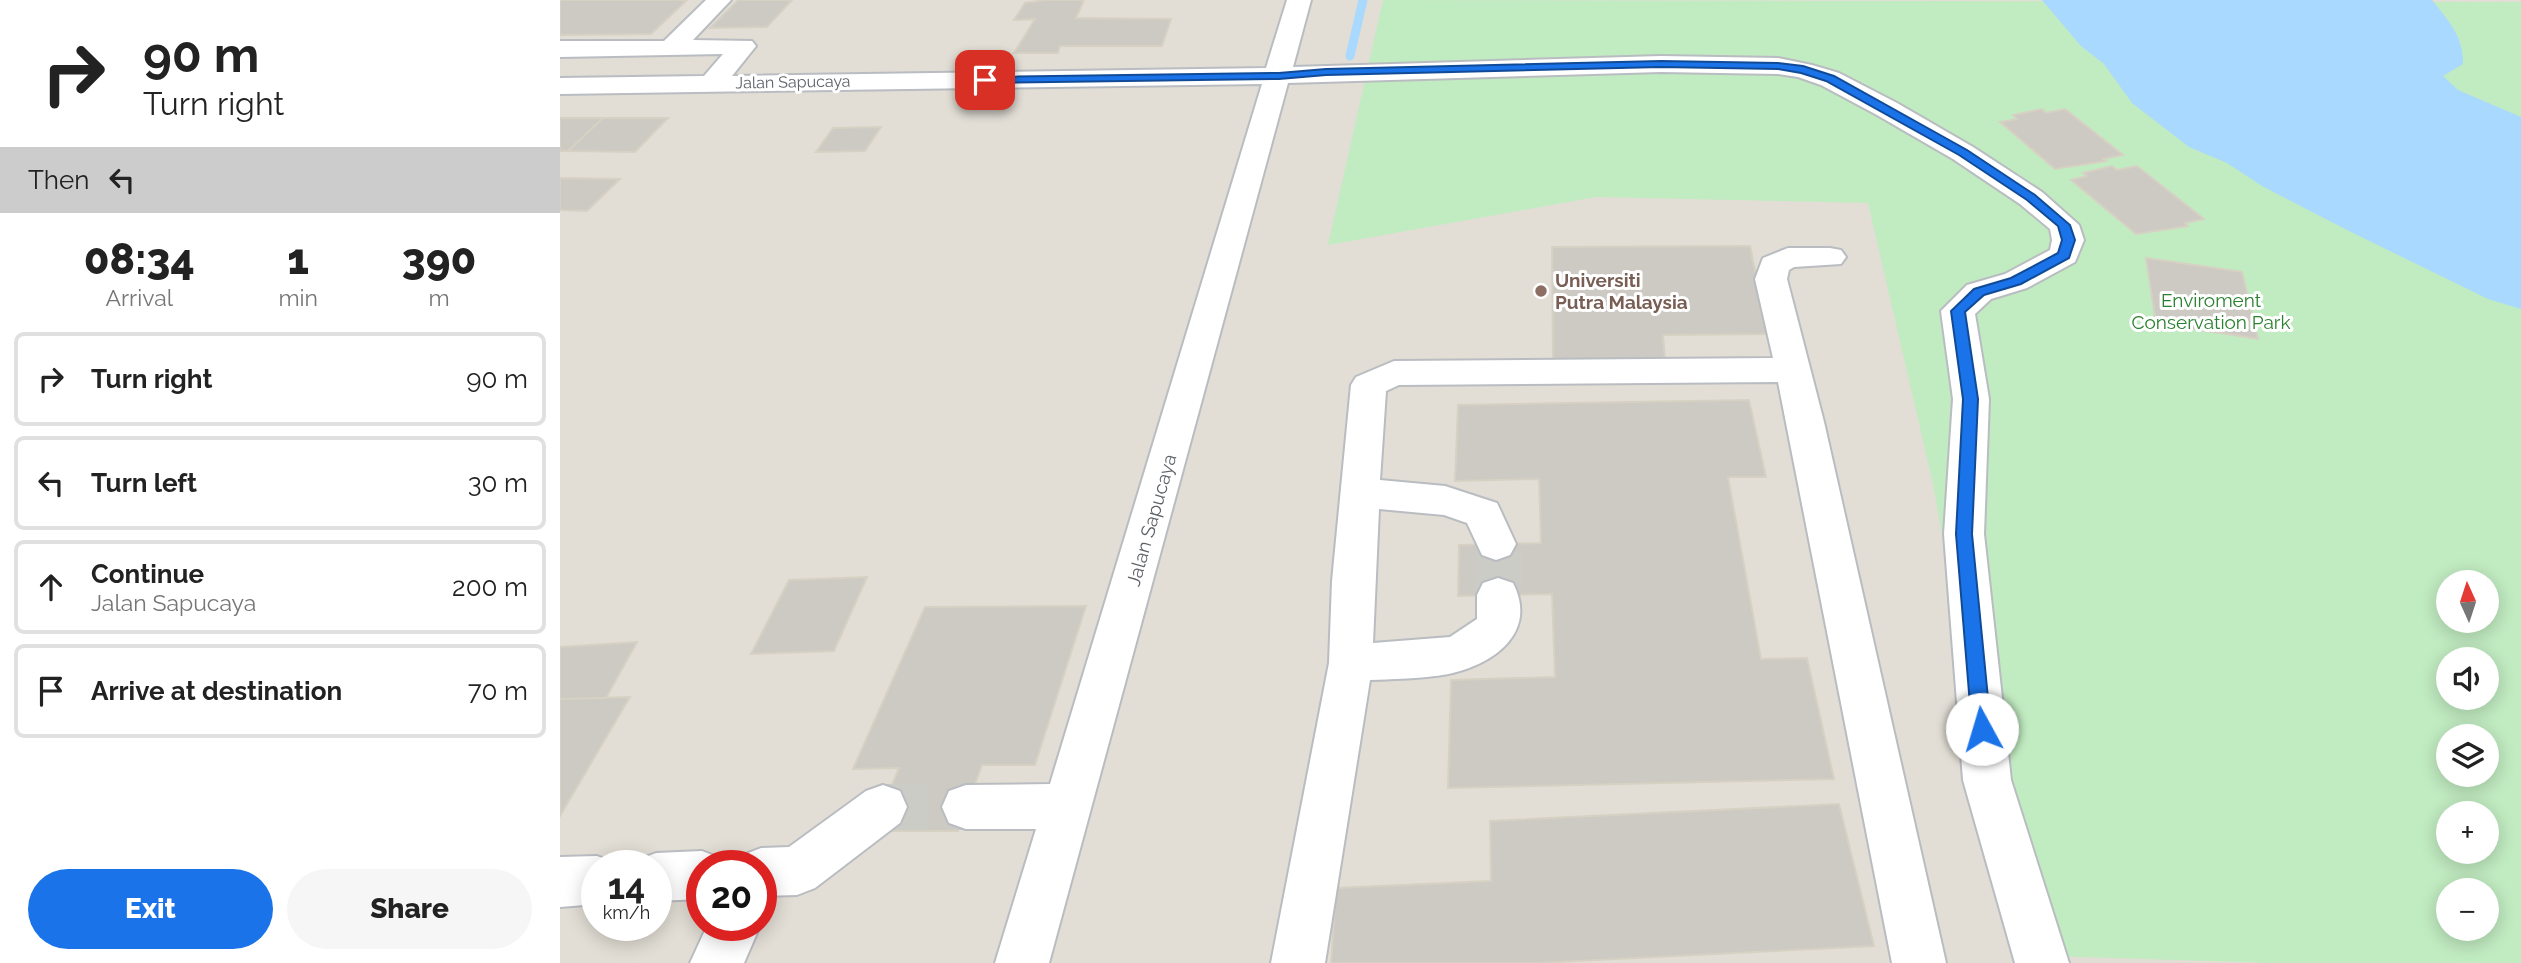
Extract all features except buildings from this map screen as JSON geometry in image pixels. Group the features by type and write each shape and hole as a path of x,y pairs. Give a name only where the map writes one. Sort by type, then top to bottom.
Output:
{"street":[{"path":"671,48 719,0"},
{"name":"Jalan Sapucaya","path":"1022,963 1299,0"},
{"path":"560,49 743,46 711,84"},
{"path":"1279,76 1326,72 1661,64 1778,66 1803,70 1830,79 1963,153 2031,198 2064,225 2068,240 2064,256 2016,281 1979,292 1958,311 1971,399 1964,534 1987,780 2042,963"},
{"name":"Jalan Sapucaya","path":"560,86 1279,76"},
{"path":"1830,257 1788,258 1774,265 1771,279 1793,370 1919,963"},
{"path":"1298,963 1350,663 1353,581 1362,493 1368,386 1394,373 1793,370"},
{"path":"1362,493 1445,501 1483,513 1496,544"},
{"path":"1350,663 1437,658 1462,652 1498,627 1498,595"},
{"path":"966,807 1068,806"},
{"path":"777,872 797,871 883,807"},
{"path":"560,882 581,881"},
{"path":"717,963 727,941"}],"shaded area":[{"name":"Universiti Putra Malaysia","path":"560,0 2521,0 2521,963 560,963"}],"green space":[{"name":"Enviroment Conservation Park","path":"1383,0 2521,2 2521,963 2273,963 2016,955 1933,484 1868,203 1596,197 1328,245"}],"water":[{"path":"2042,0 2432,0 2454,29 2463,54 2463,64 2443,76 2458,90 2521,117 2521,309 2488,299 2262,186 2227,163 2189,147 2132,103 2104,64 2081,46"}],"waterway":[{"path":"1350,56 1363,0"}],"tunnel":[{"path":"1496,544 1499,553"},
{"path":"1498,595 1499,553"},
{"path":"883,807 966,807"}],"place":[{"name":"Universiti Putra Malaysia","path":"1541,291"}],"route":[{"path":"985,80 1279,76 1326,72 1661,64 1778,66 1803,70 1830,79 1963,153 2031,198 2064,225 2068,240 2064,256 2016,281 1979,292 1958,311 1971,399 1964,534 1982,729"}]}
